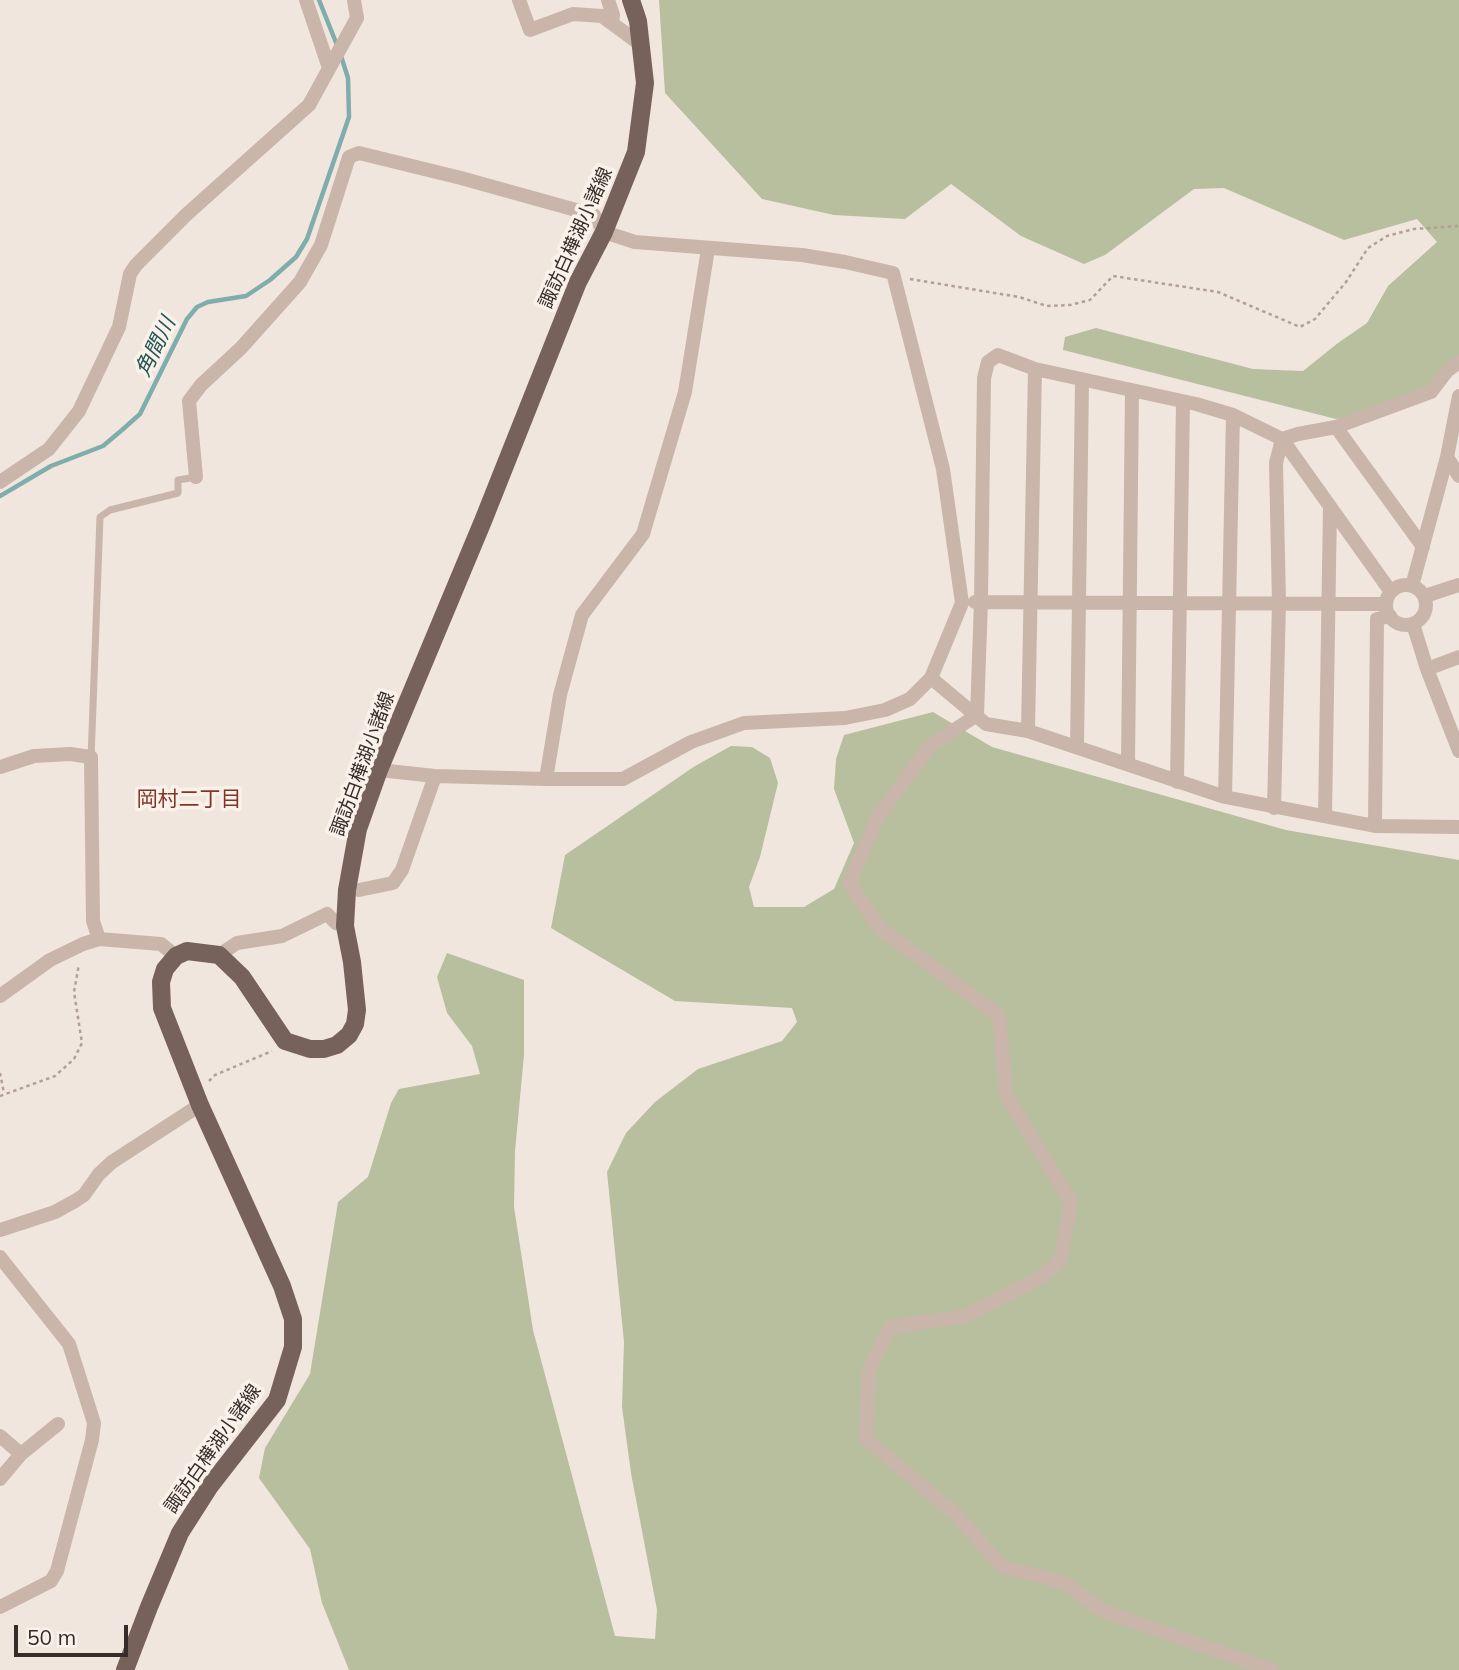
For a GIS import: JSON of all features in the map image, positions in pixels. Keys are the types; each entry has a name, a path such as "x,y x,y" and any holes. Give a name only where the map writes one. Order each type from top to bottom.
{"main road":[{"name":"諏訪白樺湖小諸線","path":"285,1041 310,1049 324,1049 337,1045 349,1035 355,1024 357,1010 345,926 349,880 358,830 379,770 483,521 578,282 604,232 636,152 645,83 638,21 631,0"},
{"path":"176,956 187,951 219,955 242,977 285,1041"},
{"name":"諏訪白樺湖小諸線","path":"125,1670 180,1533 210,1486 277,1400 293,1347 293,1319 282,1286 198,1098 162,1009 160,996 165,969 176,956"}],"street":[{"path":"306,0 331,64"},
{"path":"0,482 49,449 79,411 119,327 130,274 136,265 187,214 309,105 357,18 354,0"},
{"path":"519,0 530,30 573,14 601,16 640,44"},
{"path":"608,0 613,15 612,23"},
{"path":"196,477 189,401 201,385 241,348 300,282 321,245 349,157 359,153 594,215 604,232 635,242 802,255 894,273 943,468 962,603 932,678 910,699 886,710 845,718 744,723 691,742 623,779 435,776 379,770"},
{"path":"546,779 560,695 582,615 643,534 685,392 708,249"},
{"path":"977,715 984,378 989,362 998,355 1035,369 1233,415 1282,439 1330,508 1389,604 1400,624 1413,624 1423,616 1426,610 1425,596 1421,591 1402,585 1389,604 1377,619 1375,826"},
{"path":"1282,439 1298,433 1336,427 1431,392 1447,371 1459,362"},
{"path":"1028,732 1035,369"},
{"path":"1077,747 1082,380"},
{"path":"1128,764 1132,391"},
{"path":"1412,586 1447,457 1459,396"},
{"path":"1177,782 1183,402"},
{"path":"1225,797 1233,415"},
{"path":"1336,427 1423,547"},
{"path":"1274,808 1279,603 1276,463 1282,439"},
{"path":"1447,457 1459,476"},
{"path":"1325,816 1330,508"},
{"path":"1425,596 1459,585"},
{"path":"962,603 1030,601 1389,604"},
{"path":"1413,624 1427,669 1459,751"},
{"path":"1427,669 1459,657"},
{"path":"932,678 986,724 1028,732 1225,797 1375,826 1459,827"},
{"path":"977,715 930,746 923,755 878,815 849,883 880,928 999,1016 1006,1096 1071,1202 1060,1261 1041,1277 966,1316 890,1327 869,1370 866,1438 957,1515 1001,1566 1066,1583 1103,1611 1272,1670"},
{"path":"0,766 34,756 70,754 91,757 93,921 99,939"},
{"path":"359,891 393,883 402,870 435,776"},
{"path":"219,955 237,943 282,936 327,914 345,926"},
{"path":"0,996 50,960 99,939 160,944 176,956"},
{"path":"0,1230 55,1212 84,1195 99,1174 112,1162 198,1098"},
{"path":"0,1257 69,1344 94,1423 92,1440 57,1571 51,1581 0,1607"},
{"path":"0,1479 21,1454 58,1424"},
{"path":"0,1436 21,1454"}],"lane":[{"path":"91,763 100,517 110,510 178,494 178,480 196,477"}],"path":[{"path":"894,273 915,281 1018,297 1047,306 1070,305 1090,300 1113,276 1218,292 1300,327 1315,319 1346,282 1368,248 1377,242 1387,236 1414,229 1459,226"},
{"path":"0,1073 2,1095 55,1076 74,1059 82,1043 74,992 83,944"},
{"path":"198,1098 215,1075 265,1056 285,1041"}],"green space":[{"path":"659,0 1459,0 1459,357 1406,408 1336,419 1063,350 1065,337 1096,328 1253,369 1303,371 1367,323 1388,286 1437,242 1417,219 1344,240 1224,188 1194,189 1105,255 1084,264 1021,236 951,184 905,219 834,215 762,199 665,93"},
{"path":"933,712 992,747 1286,830 1459,860 1459,1670 349,1670 322,1603 310,1549 259,1478 265,1448 310,1374 338,1202 368,1177 391,1103 399,1089 480,1074 472,1046 447,1013 437,977 447,953 524,980 524,1055 515,1151 514,1207 533,1330 615,1636 655,1639 657,1610 631,1473 622,1407 624,1342 607,1172 626,1133 655,1102 698,1069 782,1041 797,1022 792,1008 675,1001 551,928 565,855 695,766 731,746 752,747 770,758 778,783 760,857 749,887 754,907 804,907 834,889 854,843 834,789 836,759 844,735"}],"waterway":[{"name":"角間川","path":"319,0 337,45"},
{"name":"角間川","path":"0,496 51,466 103,446 140,414 187,319 197,307 208,302 246,296 270,280 296,257 307,239 349,117 348,78 341,56"}],"district":[{"name":"岡村二丁目","path":"189,800"}]}
